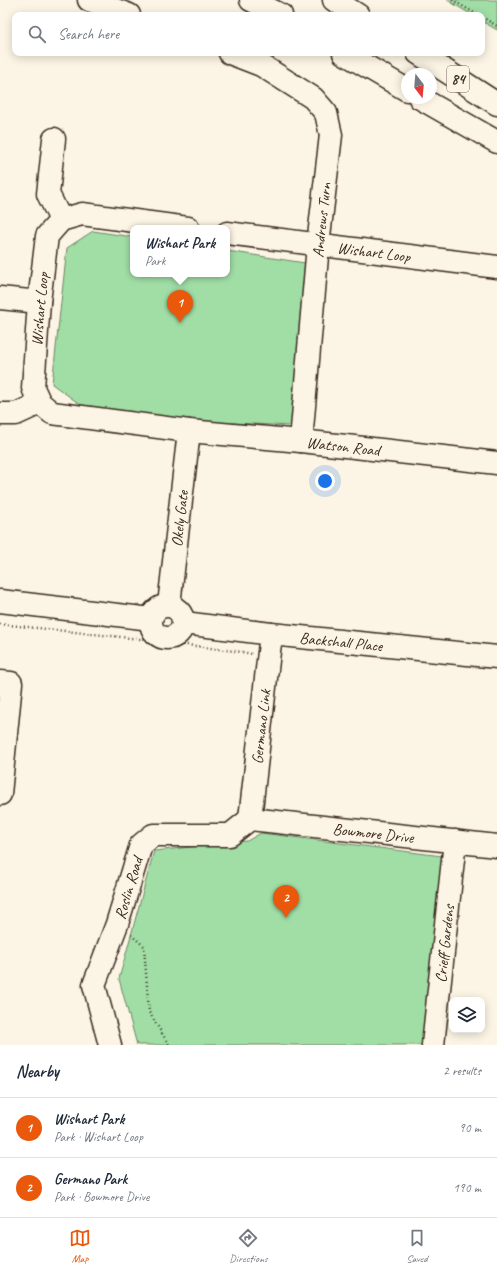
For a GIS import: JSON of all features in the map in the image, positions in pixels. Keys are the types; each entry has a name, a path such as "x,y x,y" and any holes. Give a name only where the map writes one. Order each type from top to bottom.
{"street":[{"path":"89,0 121,12"},
{"path":"251,0 275,12"},
{"path":"334,0 353,12"},
{"name":"Andrews Turn","path":"238,56 260,65 313,98 326,113 331,135 318,245 301,441"},
{"path":"349,56 401,86"},
{"name":"84","path":"423,56 497,104"},
{"name":"84","path":"430,104 497,142"},
{"path":"54,139 48,194 61,220 82,214 165,225"},
{"name":"Wishart Loop","path":"40,403 33,388 39,302 47,236 61,220"},
{"name":"Wishart Loop","path":"230,233 497,267"},
{"path":"0,298 39,302"},
{"path":"0,414 16,414 40,403 52,413 189,431"},
{"name":"Watson Road","path":"189,431 301,441 497,463"},
{"name":"Okely Gate","path":"169,605 189,431"},
{"path":"0,602 151,619"},
{"path":"169,605 180,611 183,616 184,623 183,628 179,633 174,637 168,638 157,635 151,625 151,619 155,610 159,607 169,605"},
{"name":"Backshall Place","path":"184,623 271,634 497,657"},
{"name":"Germano Link","path":"250,819 271,634"},
{"path":"0,682 11,683 0,794"},
{"name":"Bowmore Drive","path":"250,819 497,846"},
{"name":"Roslin Road","path":"110,1045 94,985 117,924 140,845 153,835 230,835 250,819"},
{"name":"Crieff Gardens","path":"433,1045 455,841"}],"path":[{"path":"452,0 473,12"},
{"path":"485,19 497,26"},
{"path":"0,624 140,638 254,655 268,655"},
{"path":"117,924 144,946 149,1012 169,1045"}],"green space":[{"path":"447,0 497,0 497,30 485,23 485,12 467,12"},
{"path":"93,231 130,237 130,277 230,277 230,251 305,263 292,426 193,421 81,405 52,384 67,248"},
{"path":"261,833 442,856 422,1045 137,1045 119,979 154,851 247,841"}],"place":[{"name":"Wishart Park","path":"180,323"},
{"name":"Germano Park","path":"286,918"}]}
